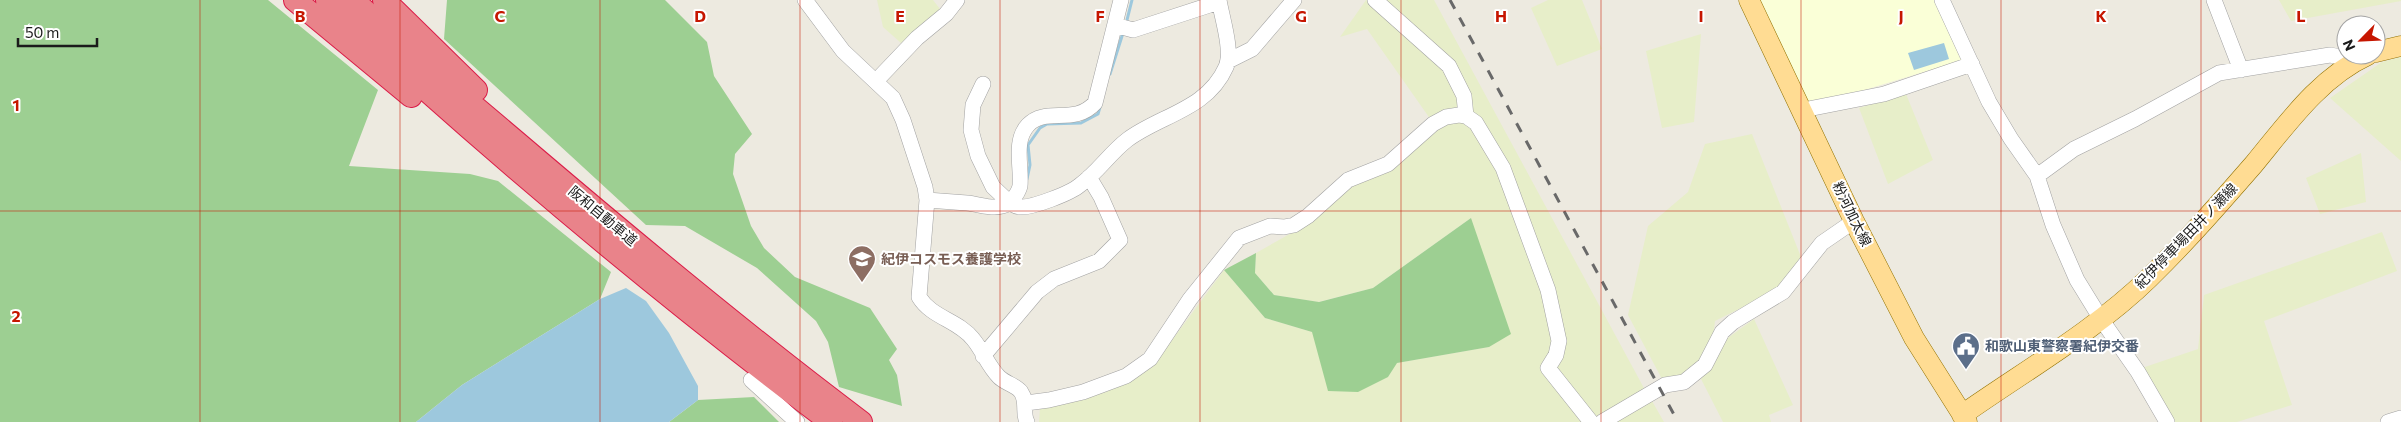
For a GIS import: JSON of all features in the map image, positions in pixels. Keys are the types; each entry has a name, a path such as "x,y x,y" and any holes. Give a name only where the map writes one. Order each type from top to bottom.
{"highway":[{"path":"295,0 414,98 564,210"},
{"name":"阪和自動車道","path":"327,0 454,115 564,210 712,330 831,422"},
{"name":"阪和自動車道","path":"353,0 426,66 633,242 774,356 860,422"},
{"path":"384,0 633,242"}],"main road":[{"name":"粉河加太線","path":"1749,0 1854,220 1914,338 1939,381 1964,418"},
{"path":"2386,50 2401,46"},
{"name":"紀伊停車場田井ノ瀬線","path":"1964,418 2101,319 2148,279 2212,213 2307,101 2352,65"}],"street":[{"path":"805,0 844,51 893,98 903,120 927,200 919,297 926,308 954,322 973,338 983,356 1000,378 1021,391 1024,416 1049,400 1083,392 1126,376 1150,359 1190,299 1239,238 1270,226 1284,227 1294,225 1308,216 1348,180 1388,164 1433,124 1446,117 1466,116 1476,123 1503,168 1548,290 1559,341 1556,356 1548,368 1591,422"},
{"path":"876,82 917,38 946,14 957,0"},
{"path":"927,200 970,204 988,208 1002,207 1010,203 1020,188 1020,145 1027,126 1040,117 1080,114 1088,111 1095,103 1121,0"},
{"path":"1228,61 1252,49 1294,0"},
{"path":"1375,0 1449,66 1464,96 1466,116"},
{"path":"1942,0 1989,102 2011,139 2037,176 2053,225 2074,272 2101,319 2138,372 2167,422"},
{"path":"2214,0 2241,70"},
{"path":"983,84 973,105 971,130 978,156 993,187 1018,208 1029,207 1079,186 1127,140 1196,103 1209,92 1225,69 1228,61 1226,36 1219,1 1133,30 1115,25"},
{"path":"2037,176 2074,149 2135,119 2219,73 2330,55 2336,56"},
{"path":"1803,110 1884,94 1972,64"},
{"path":"983,356 1037,292 1054,279 1099,261 1120,240 1101,197 1089,177"},
{"path":"1602,422 1665,385 1684,382 1705,364 1722,332 1733,322 1783,292 1822,243 1854,220"},
{"path":"751,380 797,422"},
{"path":"2388,422 2401,418"}],"shaded area":[{"path":"877,0 933,0 940,9 901,43 883,27"},
{"path":"1366,0 1434,0 1645,390 1587,422 1039,422 1040,408 1106,392 1152,367 1224,270 1265,318 1312,332 1388,377 1396,363 1489,347 1471,218 1373,288 1318,302 1274,295 1255,273 1256,253 1311,222 1346,188 1392,169 1438,130 1367,29 1340,37"},
{"path":"1548,0 1582,0 1602,49 1557,66 1531,8"},
{"path":"1755,0 1935,0 1963,60 1812,106 1803,100"},
{"path":"2279,0 2401,0 2401,1 2291,21"},
{"path":"1701,34 1694,122 1662,128 1646,51"},
{"path":"2401,57 2401,161 2330,98 2378,65 2386,65 2386,61"},
{"path":"1906,94 1933,160 1888,184 1859,108"},
{"path":"1752,134 1803,262 1779,289 1715,321 1713,338 1698,364 1683,376 1663,381 1628,315 1648,226 1688,192 1705,144"},
{"path":"2361,153 2366,202 2320,214 2306,178"},
{"path":"2382,232 2397,271 2264,321 2292,405 2237,422 2174,422 2142,368 2198,349 2204,295"},
{"path":"1754,319 1793,405 1769,415 1771,422 1723,422 1701,379 1725,340"},
{"path":"1652,401 1664,422 1613,422"}],"green space":[{"path":"0,0 268,0 378,90 349,166 470,174 498,181 611,272 600,299 462,385 416,422 0,422"},
{"path":"447,0 665,0 707,42 714,76 752,134 735,154 733,174 751,226 764,248 795,277 870,308 897,349 889,360 897,375 902,406 839,387 828,342 816,321 757,268 685,226 646,225 444,39"},
{"path":"1471,218 1511,334 1489,347 1397,363 1388,377 1358,392 1328,391 1312,332 1265,318 1224,270 1256,253 1255,273 1274,295 1319,302 1373,288"},
{"path":"754,397 779,422 669,422 698,400"}],"water":[{"path":"1944,43 1949,59 1914,70 1908,53"},
{"path":"626,288 646,301 669,333 698,386 698,400 669,422 416,422 462,385 600,299"}],"waterway":[{"path":"1126,24 1132,0"},
{"path":"1110,74 1123,33"},
{"path":"1027,179 1030,165 1028,145 1040,128 1047,124 1081,123 1098,114 1100,107"}],"railway":[{"path":"1450,0 1678,422"}],"place":[{"name":"紀伊コスモス養護学校","path":"862,283"},
{"name":"和歌山東警察署紀伊交番","path":"1966,370"}]}
